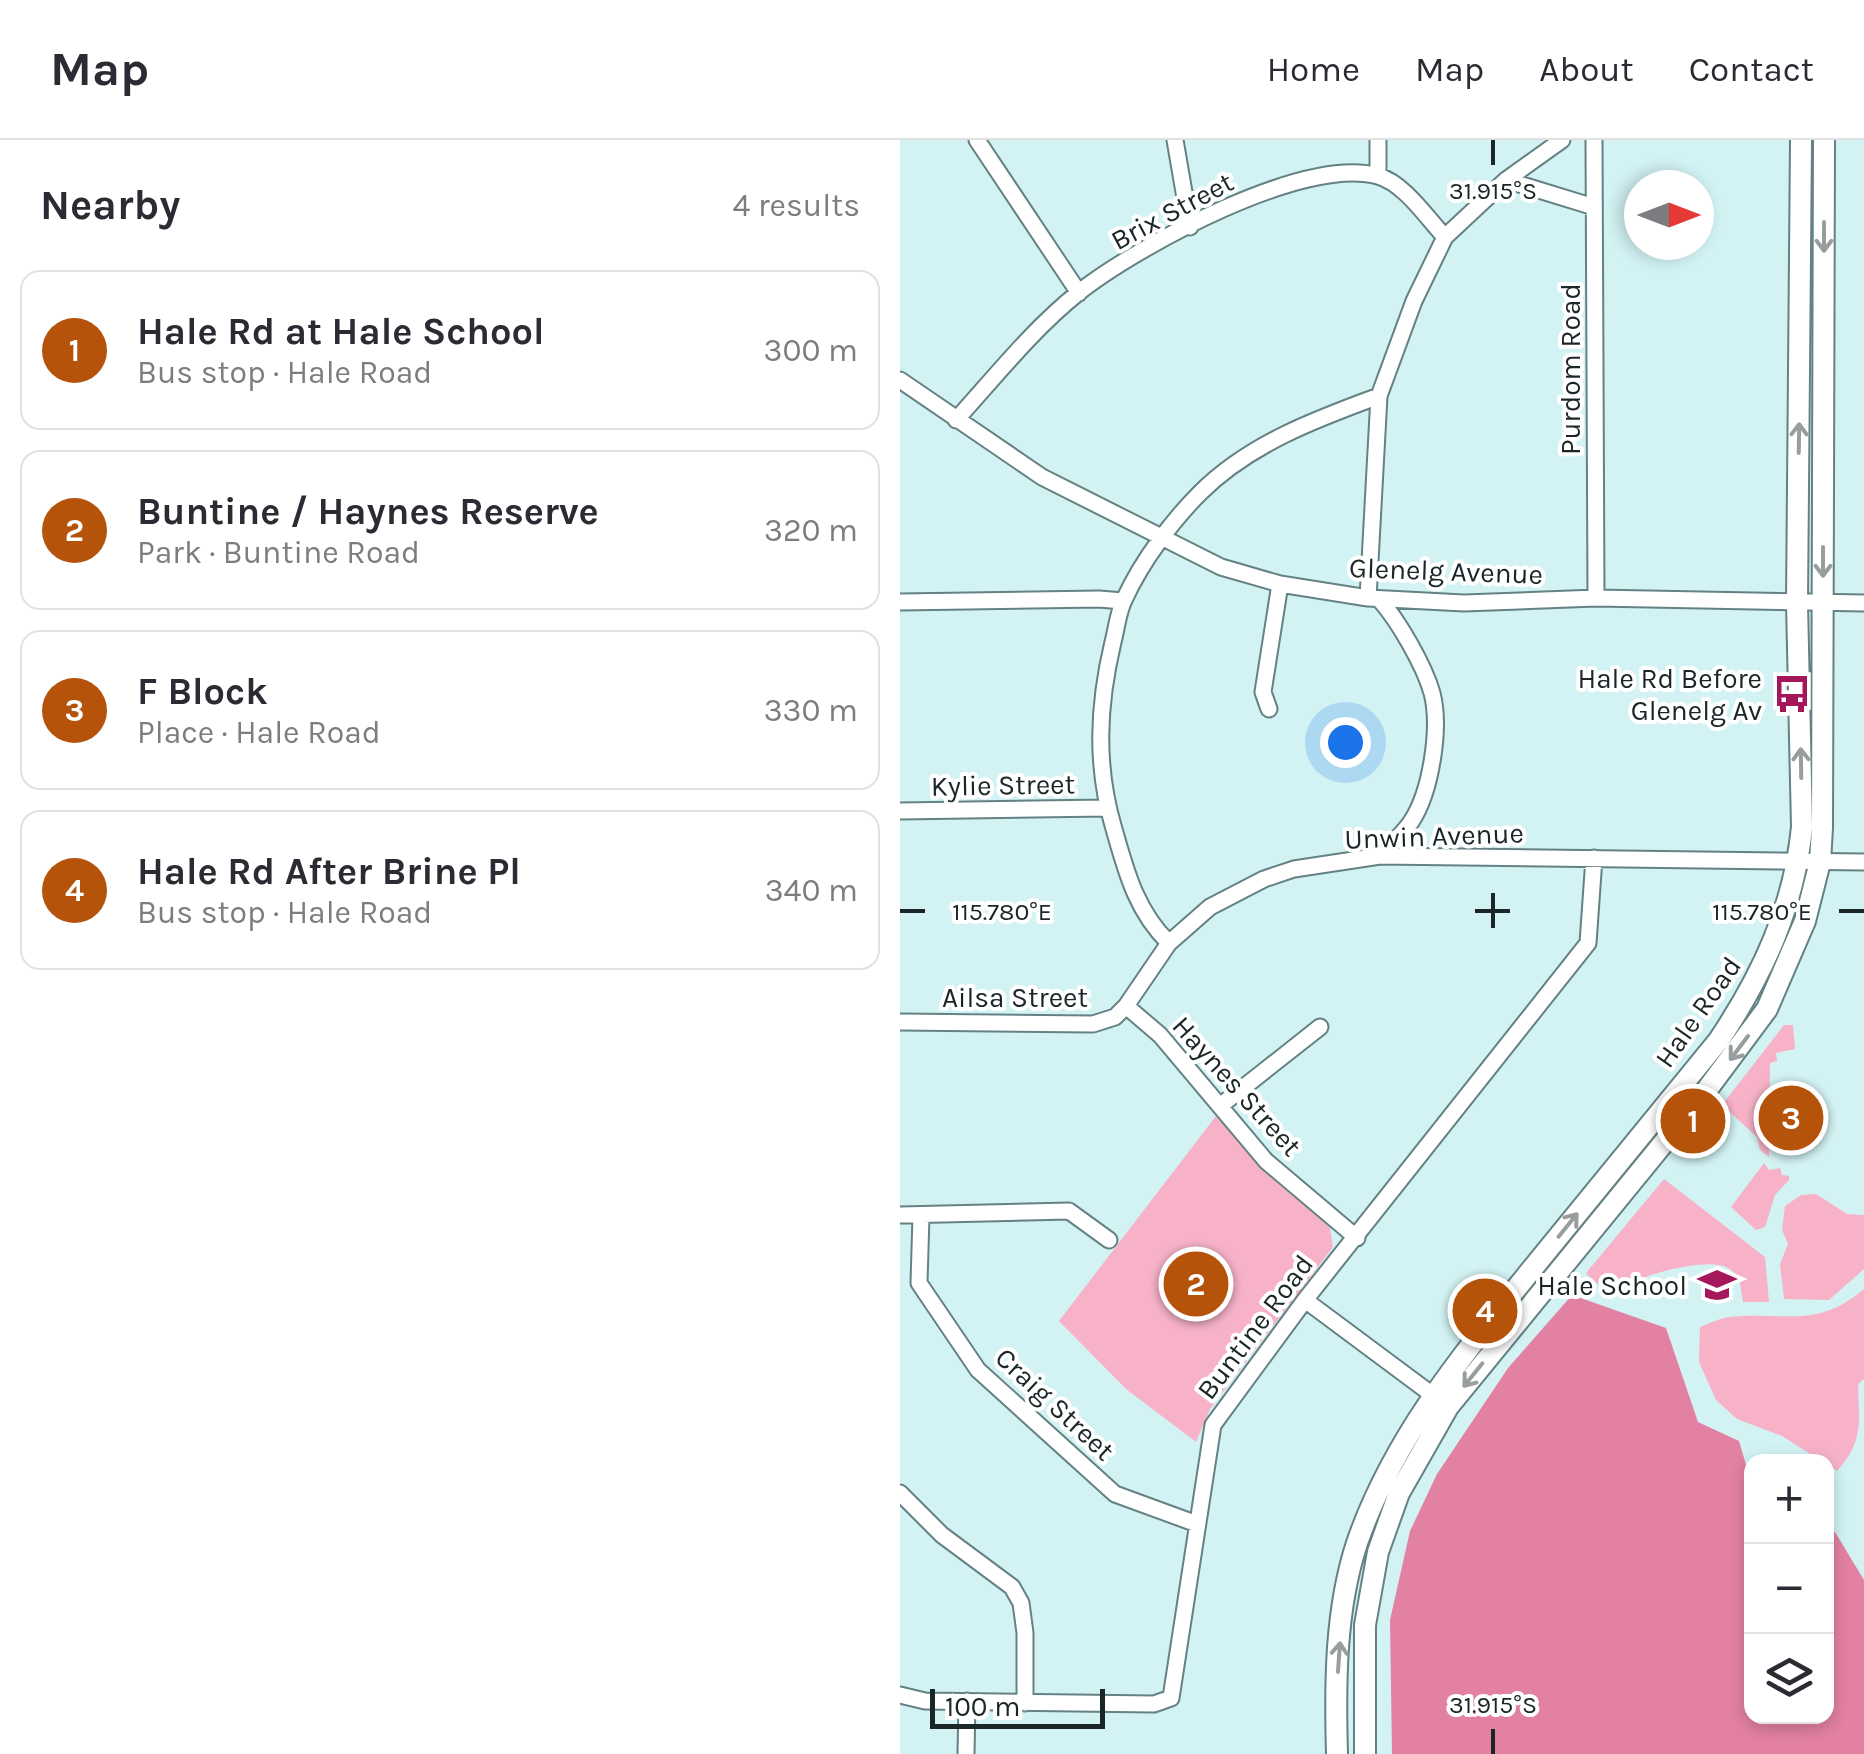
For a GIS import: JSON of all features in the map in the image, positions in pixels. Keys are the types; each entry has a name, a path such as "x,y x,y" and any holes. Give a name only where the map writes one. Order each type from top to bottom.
{"main road":[{"name":"Hale Road","path":"1801,140 1797,603 1802,827 1809,861"},
{"name":"Hale Road","path":"1337,1754 1340,1626 1356,1547 1380,1482 1440,1401 1706,1090 1767,1009 1804,922 1823,603 1824,140"},
{"name":"Hale Road","path":"1365,1754 1365,1625 1378,1552 1440,1401"}],"street":[{"path":"977,140 1079,293"},
{"path":"1175,140 1190,227"},
{"path":"1378,140 1378,176 1397,186 1445,237"},
{"path":"1380,856 1411,822 1429,783 1434,740 1432,694 1391,612 1373,598 1379,396 1414,301 1445,237 1506,180 1562,140"},
{"name":"Purdom Road","path":"1594,140 1596,598"},
{"name":"Brix Street","path":"956,420 1025,344 1079,293 1190,227 1266,189 1299,179 1340,174 1378,176"},
{"path":"1506,180 1594,207"},
{"name":"Glenelg Avenue","path":"902,383 1042,476 1222,567 1280,584 1373,598 1464,602 1596,598 1864,603"},
{"path":"1169,943 1136,897 1106,808 1099,727 1122,602 1138,572 1200,492 1242,460 1306,422 1379,396"},
{"path":"1269,709 1263,692 1280,584"},
{"path":"900,602 1122,602"},
{"name":"Kylie Street","path":"900,811 1106,808"},
{"name":"Unwin Avenue","path":"1126,1006 1169,943 1210,907 1264,879 1294,869 1380,856 1864,862"},
{"name":"Buntine Road","path":"900,1695 925,1701 1025,1703 1154,1704 1171,1698 1212,1425 1305,1300 1588,943 1594,858"},
{"name":"Haynes Street","path":"1126,1006 1160,1035 1266,1161 1357,1238"},
{"name":"Ailsa Street","path":"900,1022 1093,1024 1115,1017 1126,1006"},
{"path":"1220,1106 1320,1027"},
{"path":"900,1215 1069,1211 1109,1240"},
{"name":"Craig Street","path":"922,1216 919,1282 978,1370 1115,1494 1196,1524"},
{"path":"1305,1300 1440,1401"},
{"path":"900,1493 942,1535 1012,1588 1022,1603 1026,1633 1025,1703"},
{"path":"966,1701 966,1754"}],"shaded area":[{"path":"1784,1025 1793,1025 1795,1049 1776,1053 1777,1061 1770,1063 1769,1157 1760,1150 1757,1137 1722,1105"},
{"path":"1216,1116 1330,1228 1333,1247 1210,1409 1196,1442 1126,1389 1059,1321"},
{"path":"1764,1163 1769,1170 1780,1168 1789,1180 1775,1195 1765,1227 1756,1230 1731,1207"},
{"path":"1664,1179 1765,1257 1769,1302 1743,1302 1739,1277 1728,1268 1715,1265 1669,1270 1615,1291 1594,1282 1586,1273"},
{"path":"1816,1194 1847,1214 1864,1215 1864,1269 1829,1300 1784,1299 1780,1264 1788,1244 1782,1230 1785,1206 1801,1195"},
{"path":"1864,1289 1864,1379 1858,1384 1856,1440 1837,1471 1834,1454 1810,1454 1782,1436 1737,1419 1716,1400 1699,1362 1700,1327 1730,1317 1815,1314 1847,1302"},
{"path":"1572,1295 1666,1328 1698,1422 1739,1441 1744,1458 1744,1724 1834,1724 1834,1532 1864,1580 1864,1754 1392,1754 1390,1620 1410,1531 1437,1474 1508,1368"}],"place":[{"name":"Hale Rd Before Glenelg Av","path":"1792,694"},
{"name":"F Block","path":"1791,1118"},
{"name":"Hale Rd at Hale School","path":"1693,1121"},
{"name":"Buntine / Haynes Reserve","path":"1196,1284"},
{"name":"Hale School","path":"1717,1285"},
{"name":"Hale Rd After Brine Pl","path":"1485,1311"}]}
